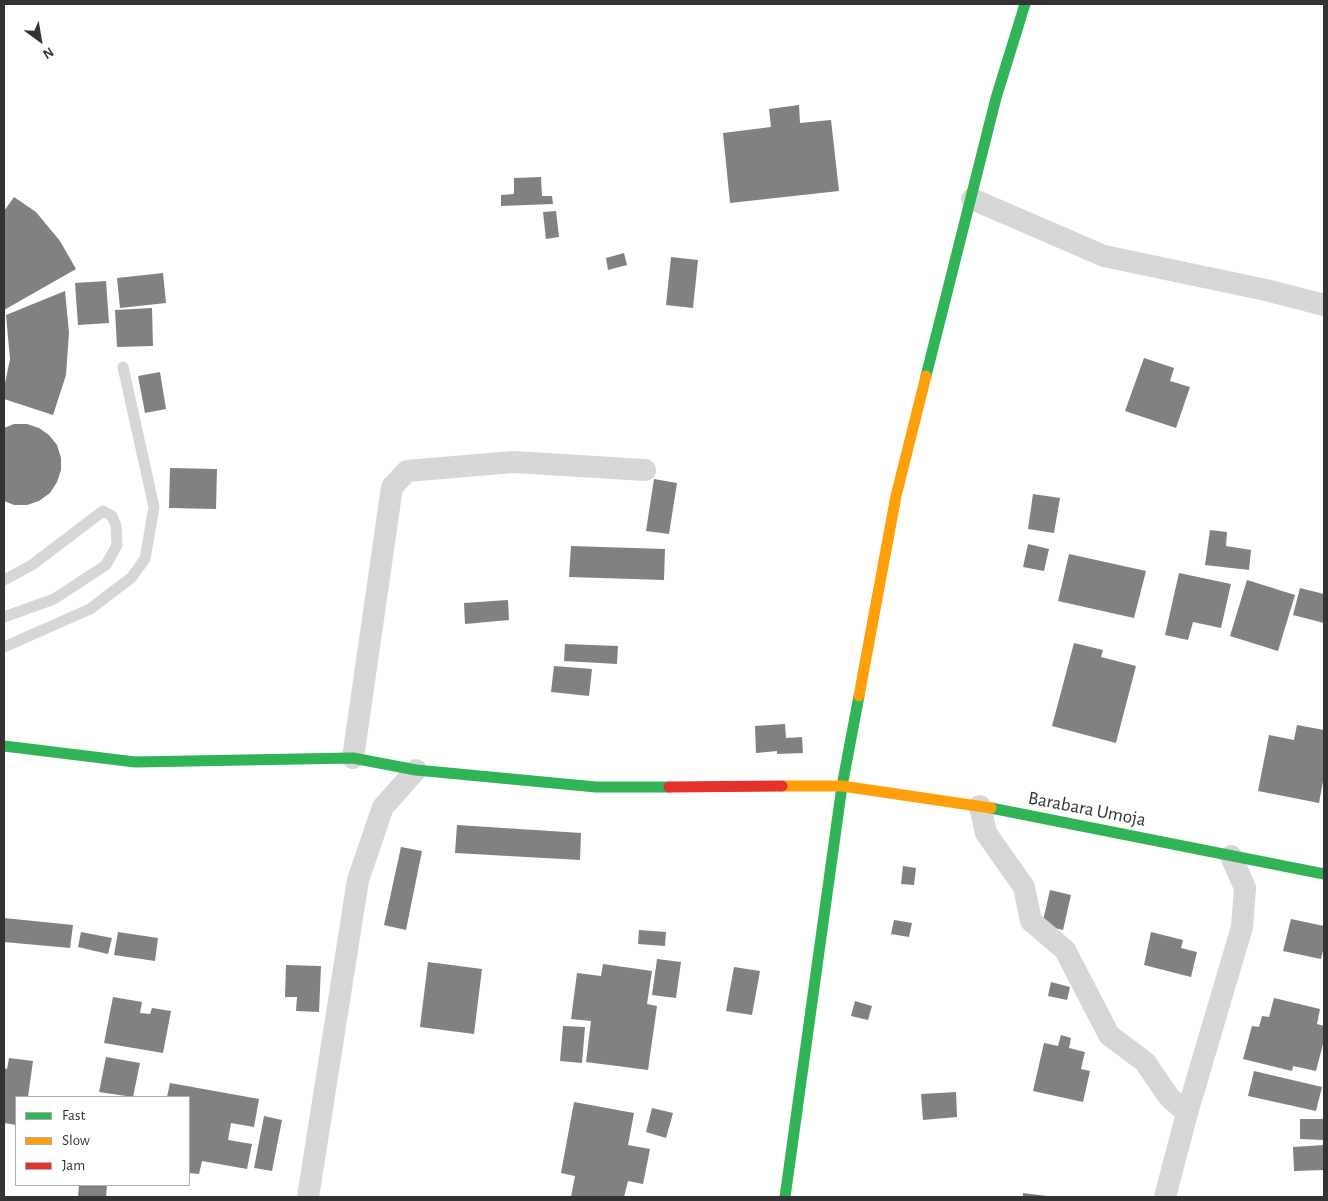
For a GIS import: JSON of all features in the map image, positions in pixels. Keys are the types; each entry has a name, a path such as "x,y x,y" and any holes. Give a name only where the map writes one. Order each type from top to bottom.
{"street":[{"path":"785,1197 842,786 896,496 996,98 1025,4"},
{"path":"972,199 1104,256 1266,290 1324,305"},
{"path":"353,758 392,487 406,471 512,462 645,470"},
{"name":"Barabara Umoja","path":"4,746 135,762 353,758 416,770 596,787 842,786 980,806 1324,874"},
{"path":"308,1197 358,880 383,806 416,770"},
{"path":"980,806 986,833 1024,887 1031,921 1065,950 1109,1035 1146,1062 1169,1097 1186,1114"},
{"path":"1165,1197 1186,1114 1242,927 1245,888 1231,856"}],"lane":[{"path":"4,647 90,609 131,578 145,559 154,507 122,367"},
{"path":"4,580 32,566 102,511 112,516 116,526 117,545 106,565 54,599 4,617"}],"building":[{"path":"799,105 800,123 831,120 839,191 730,203 723,133 771,127 769,109"},
{"path":"541,177 542,196 552,196 553,204 501,206 501,195 514,194 514,178"},
{"path":"14,197 36,212 60,241 76,269 4,310 4,211"},
{"path":"556,211 559,237 546,239 543,212"},
{"path":"624,253 627,265 608,270 606,258"},
{"path":"671,257 698,260 693,308 666,305"},
{"path":"163,273 166,303 120,308 117,278"},
{"path":"106,281 109,323 78,325 75,283"},
{"path":"65,291 69,333 66,375 53,415 4,399 4,388 10,359 6,315"},
{"path":"152,308 153,346 117,347 115,310"},
{"path":"1144,358 1174,368 1170,381 1190,387 1176,428 1125,411"},
{"path":"160,372 166,409 145,413 138,376"},
{"path":"14,424 27,424 39,428 49,435 57,445 61,458 61,470 57,482 50,493 39,501 27,505 14,505 4,501 4,428"},
{"path":"170,468 217,469 216,509 169,508"},
{"path":"654,479 677,483 669,534 646,531"},
{"path":"1033,494 1060,498 1054,533 1028,529"},
{"path":"1210,530 1227,532 1226,546 1251,550 1249,570 1205,565"},
{"path":"1028,544 1049,549 1044,571 1023,567"},
{"path":"571,546 665,549 664,580 569,577"},
{"path":"1069,554 1146,571 1134,618 1058,601"},
{"path":"1179,573 1231,584 1221,628 1193,622 1188,640 1165,635"},
{"path":"1247,580 1295,595 1278,651 1230,636"},
{"path":"1300,588 1324,594 1324,623 1293,615"},
{"path":"508,600 509,620 465,624 464,603"},
{"path":"1074,643 1103,650 1101,657 1136,666 1116,743 1052,726"},
{"path":"565,644 618,646 617,664 564,661"},
{"path":"554,666 592,669 589,696 551,692"},
{"path":"785,724 786,738 802,737 803,753 777,754 777,751 756,753 755,726"},
{"path":"1297,725 1324,730 1324,776 1319,803 1258,791 1269,735 1294,740"},
{"path":"457,825 581,833 580,860 455,853"},
{"path":"401,847 422,851 406,930 384,925"},
{"path":"903,866 916,868 914,885 901,884"},
{"path":"1050,890 1071,895 1063,930 1042,925"},
{"path":"4,918 73,925 70,948 4,942"},
{"path":"1291,919 1324,926 1324,946 1321,959 1283,951"},
{"path":"894,920 912,923 909,937 891,934"},
{"path":"639,930 666,932 665,946 638,944"},
{"path":"81,932 112,938 108,954 78,947"},
{"path":"118,932 158,938 155,961 114,955"},
{"path":"1151,932 1183,940 1181,948 1197,952 1191,977 1144,965"},
{"path":"657,959 681,962 676,998 652,995"},
{"path":"428,962 482,969 474,1034 420,1027"},
{"path":"603,964 652,971 647,1004 657,1006 648,1070 586,1062 591,1021 571,1019 577,973 601,976"},
{"path":"286,965 321,966 319,1012 296,1011 297,997 285,997"},
{"path":"734,967 760,971 752,1015 726,1011"},
{"path":"1051,982 1070,987 1067,1000 1048,996"},
{"path":"113,997 142,1002 140,1013 150,1014 152,1008 171,1011 163,1053 104,1043"},
{"path":"1274,998 1320,1009 1317,1024 1324,1026 1324,1040 1316,1071 1293,1066 1292,1071 1243,1059 1252,1026 1259,1027 1262,1016 1269,1017"},
{"path":"855,1001 872,1006 868,1020 851,1016"},
{"path":"563,1026 585,1027 582,1063 560,1061"},
{"path":"1061,1035 1071,1038 1069,1048 1085,1052 1081,1069 1090,1071 1083,1102 1033,1091 1044,1043 1058,1046"},
{"path":"106,1057 140,1063 133,1096 99,1092"},
{"path":"9,1058 33,1061 28,1096 15,1096 15,1125 4,1123 4,1068 7,1069"},
{"path":"1254,1071 1322,1087 1316,1111 1248,1096"},
{"path":"170,1083 259,1099 254,1127 231,1123 228,1140 252,1144 247,1169 202,1161 199,1174 190,1173 190,1096 167,1096"},
{"path":"956,1092 957,1117 923,1120 921,1094"},
{"path":"574,1102 634,1113 628,1145 650,1149 643,1184 628,1181 624,1197 571,1197 575,1176 561,1173"},
{"path":"652,1108 673,1113 666,1138 646,1132"},
{"path":"264,1116 282,1120 272,1171 254,1168"},
{"path":"1300,1119 1324,1119 1324,1140 1300,1139"},
{"path":"1324,1145 1324,1170 1294,1171 1293,1147"},
{"path":"79,1186 107,1186 106,1197 78,1197"},
{"path":"1023,1193 1047,1196 1047,1197 1023,1197"}],"traffic: fast":[{"path":"926,376 996,98 1025,4"},
{"path":"785,1197 842,786 859,696"},
{"path":"4,746 135,762 353,758 416,770 596,787 669,787"},
{"path":"991,808 1324,874"}],"traffic: slow":[{"path":"859,696 896,496 926,376"},
{"path":"782,786 842,786 991,808"}],"traffic: jam":[{"path":"669,787 782,786"}]}
